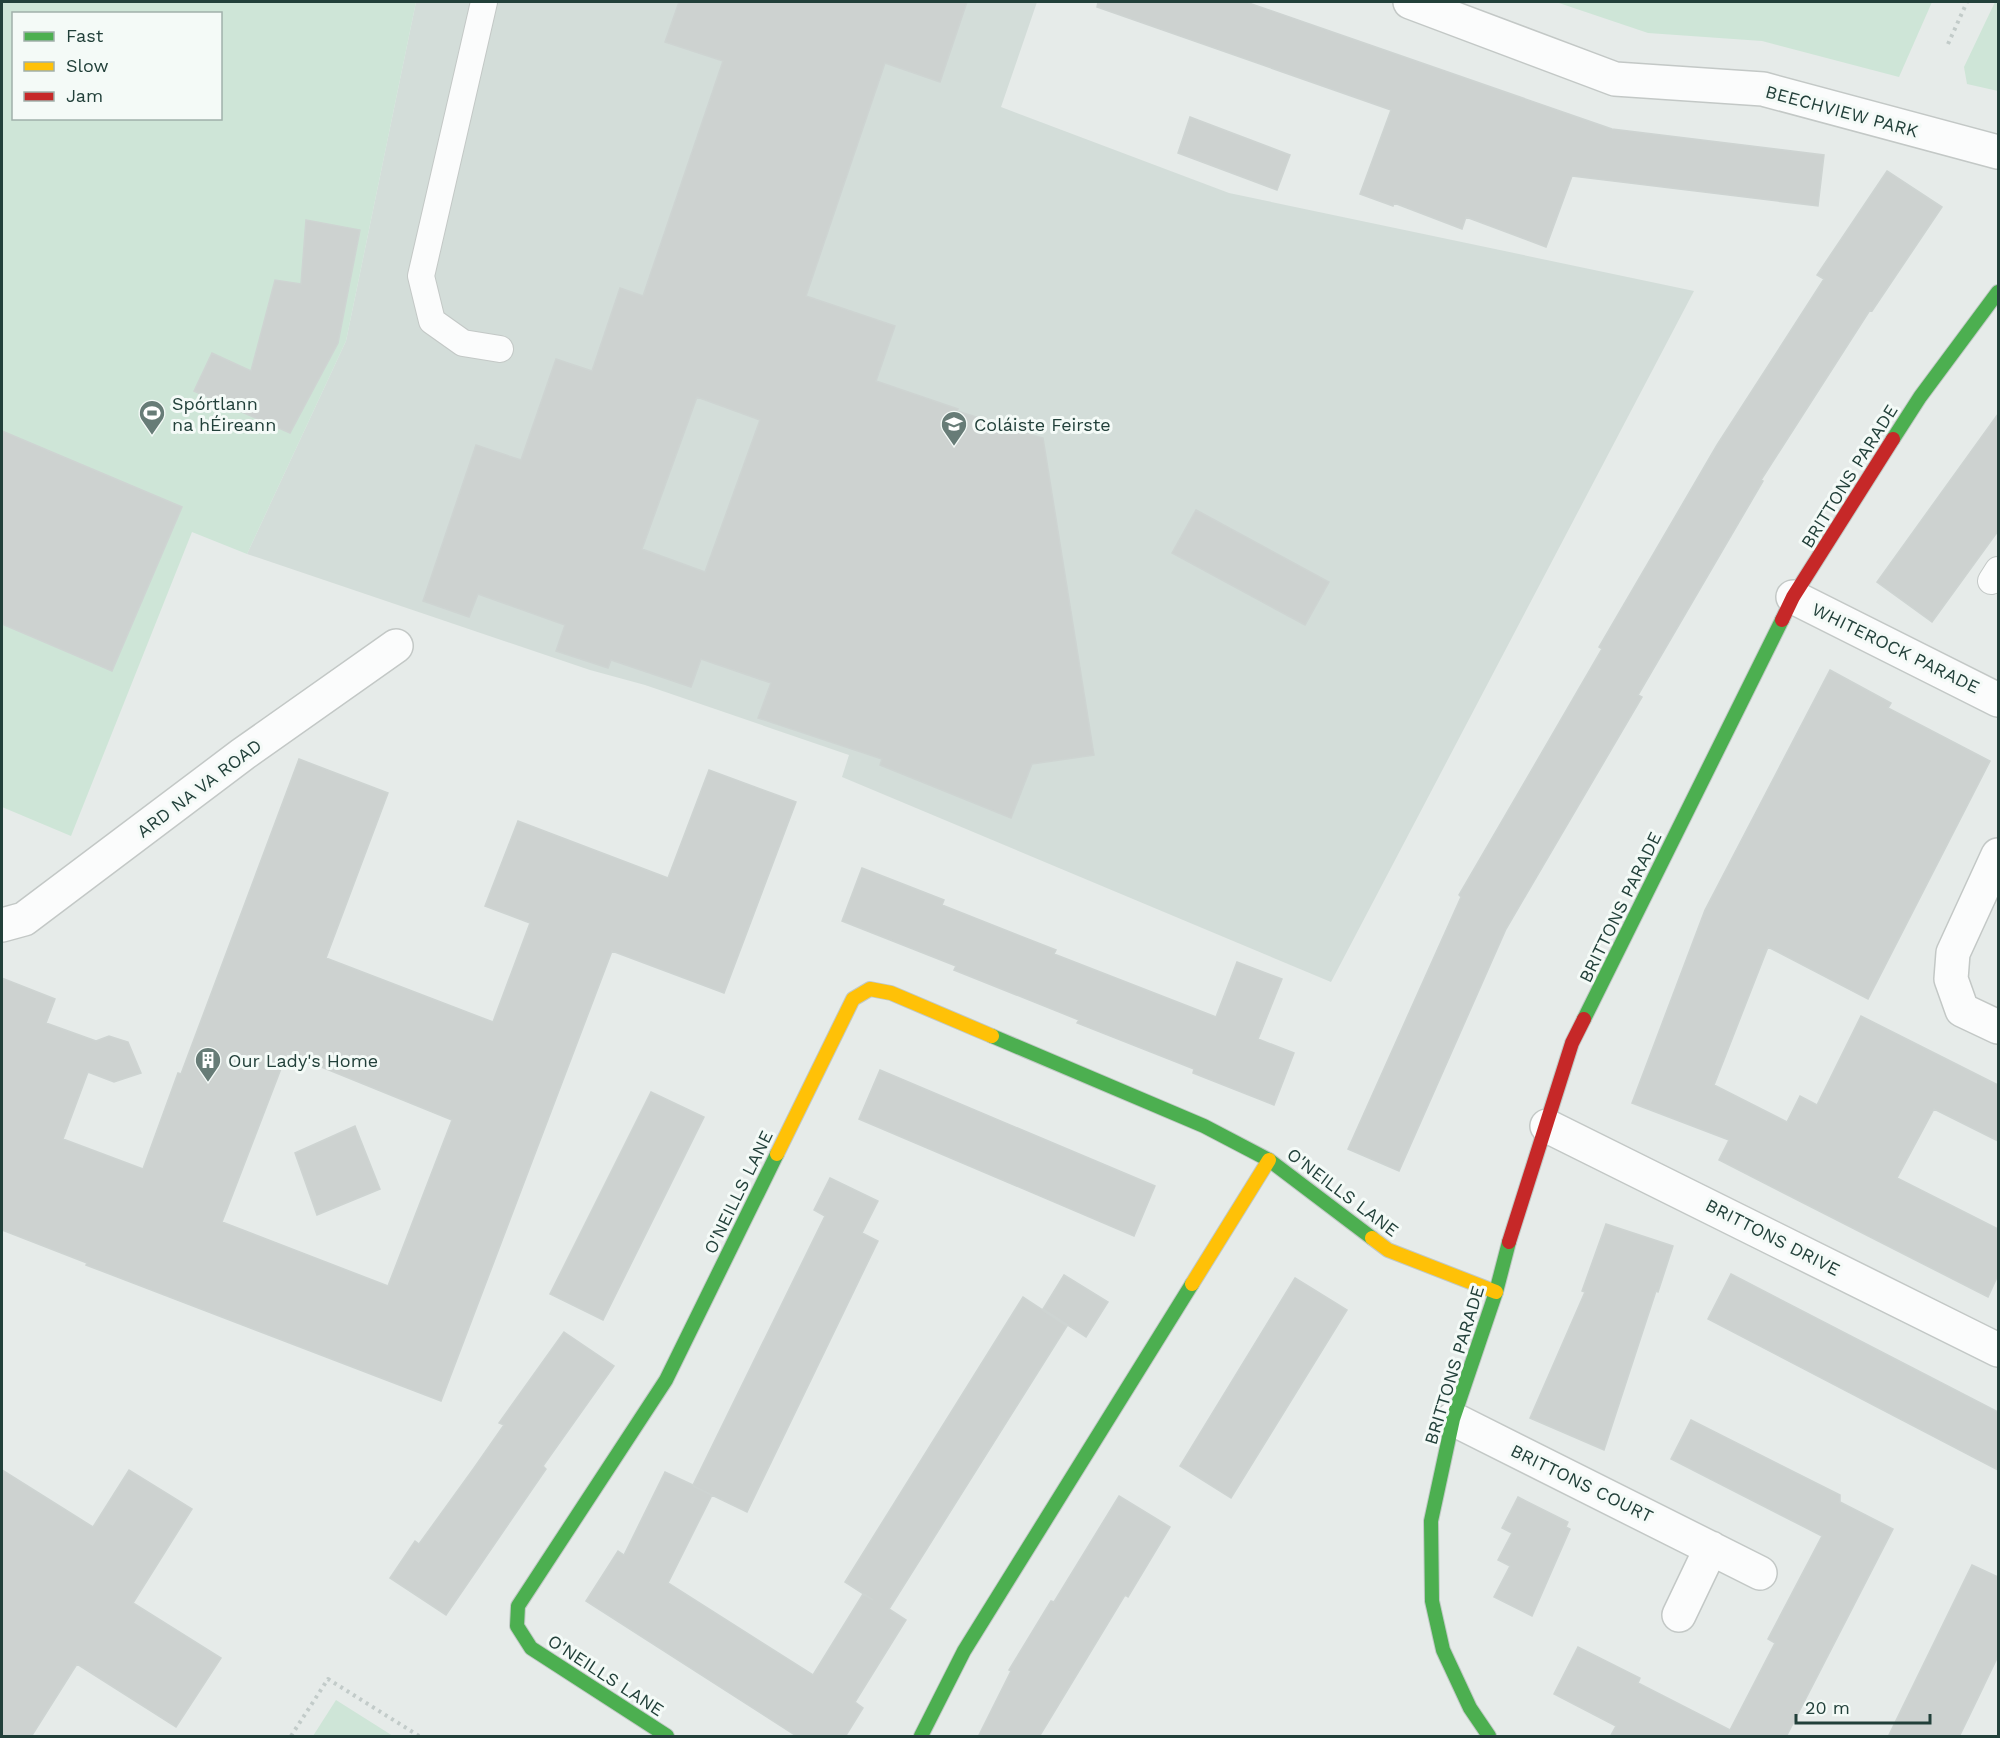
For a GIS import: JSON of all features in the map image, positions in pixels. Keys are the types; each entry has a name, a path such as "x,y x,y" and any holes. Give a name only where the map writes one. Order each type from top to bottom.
{"street":[{"name":"BEECHVIEW PARK","path":"1410,2 1615,79 1763,88 1998,152"},
{"name":"BRITTONS PARADE","path":"1489,1737 1470,1708 1443,1650 1432,1601 1431,1521 1453,1419 1496,1292 1510,1239 1572,1043 1793,597 1920,397 1998,292"},
{"name":"WHITEROCK PARADE","path":"1793,597 1998,700"},
{"name":"ARD NA VA ROAD","path":"2,925 24,919 243,754 396,646"},
{"path":"1998,855 1953,953 1951,979 1962,1010 1998,1027"},
{"name":"O'NEILLS LANE","path":"667,1737 531,1648 516,1626 518,1606 666,1380 853,999 870,989 891,993 1203,1126 1269,1160 1388,1250 1496,1292"},
{"name":"BRITTONS DRIVE","path":"1547,1126 1998,1350"},
{"name":"O'NEILLS LANE","path":"921,1737 964,1651 1269,1160"},
{"name":"BRITTONS COURT","path":"1453,1419 1760,1573"},
{"path":"1679,1615 1712,1548"}],"lane":[{"path":"484,2 421,276 432,321 464,343 500,349"}],"path":[{"path":"1947,44 1967,2"},
{"path":"291,1737 328,1679 419,1737"}],"shaded area":[{"name":"Coláiste Feirste","path":"416,2 1037,2 1001,107 1229,193 1694,291 1331,982 842,777 849,755 247,554 346,341"}],"green space":[{"name":"Spórtlann na hÉireann","path":"2,2 416,2 346,341 247,554 192,532 71,836 2,807"},
{"path":"1556,2 1932,2 1899,77 1762,41 1648,33"},
{"path":"1995,2 1998,2 1998,91 1967,84 1964,67"},
{"path":"336,1700 393,1736 313,1736"}],"building":[{"path":"679,2 967,2 940,82 885,63 806,296 895,326 876,381 958,409 957,411 1043,438 1094,755 1032,764 1011,818 880,765 882,759 758,718 771,683 701,659 691,687 611,660 608,668 556,651 565,625 478,594 469,617 423,601 476,445 521,460 556,359 592,371 620,288 643,296 723,61 665,42","holes":["697,397 760,420 705,572 642,549"]},
{"path":"1098,2 1246,2 1612,129 1824,155 1818,206 1572,176 1546,247 1466,217 1462,229 1394,203 1393,206 1360,194 1391,110 1097,7"},
{"path":"1190,117 1290,155 1277,190 1178,153"},
{"path":"1887,171 1942,207 1872,311 1870,310 1761,480 1763,481 1638,695 1642,697 1506,929 1399,1171 1348,1149 1461,897 1459,895 1602,649 1599,647 1717,445 1824,279 1817,275"},
{"path":"306,220 360,230 338,343 290,433 194,391 212,353 251,371 275,280 301,284"},
{"path":"1998,414 1998,531 1932,622 1877,582"},
{"path":"2,431 182,507 112,671 2,624"},
{"path":"1196,510 1329,582 1305,625 1172,553"},
{"path":"1830,670 1891,703 1888,708 1990,761 1868,999 1768,947 1714,1085 1787,1122 1800,1096 1817,1105 1861,1016 1998,1085 1998,1141 1934,1109 1897,1178 1998,1229 1998,1275 1988,1297 1719,1160 1729,1140 1632,1103 1705,910"},
{"name":"Our Lady's Home","path":"299,759 388,793 326,958 493,1022 530,923 485,906 518,821 668,878 709,770 796,802 724,993 612,951 441,1401 86,1265 87,1263 2,1230 2,978 55,999 46,1023 96,1041 109,1036 128,1042 141,1073 114,1082 88,1072 63,1139 143,1169 178,1073 181,1074","holes":["287,1053 452,1120 388,1286 222,1222"]},
{"path":"862,868 944,900 942,905 1056,950 1054,954 1216,1017 1237,962 1282,979 1258,1039 1294,1053 1274,1105 1193,1073 1194,1069 1077,1023 1079,1020 954,970 956,966 842,921"},
{"path":"880,1070 1155,1186 1134,1236 859,1119"},
{"path":"651,1092 704,1117 603,1320 550,1294"},
{"path":"355,1126 380,1189 317,1215 295,1153"},
{"path":"830,1178 878,1201 862,1233 878,1241 747,1512 712,1495 668,1583 813,1675 863,1594 873,1600 845,1582 1023,1297 1067,1326 889,1609 906,1620 855,1702 863,1708 845,1737 798,1737 586,1601 618,1551 624,1555 665,1472 693,1485 825,1216 814,1210"},
{"path":"1606,1224 1673,1246 1604,1450 1530,1418 1585,1292 1582,1291"},
{"path":"1731,1274 1998,1412 1998,1470 1708,1319"},
{"path":"1064,1275 1108,1302 1086,1337 1043,1309"},
{"path":"1295,1278 1347,1310 1231,1498 1180,1466"},
{"path":"564,1332 614,1366 543,1466 546,1469 446,1615 390,1578 415,1541 419,1544 474,1468 504,1425 499,1423"},
{"path":"1691,1420 1840,1495 1840,1502 1893,1529 1786,1737 1610,1737 1616,1726 1554,1694 1578,1647 1640,1678 1638,1683 1730,1730 1775,1643 1768,1639 1822,1536 1671,1459"},
{"path":"2,1470 93,1527 129,1470 192,1509 133,1603 221,1658 176,1727 77,1664 31,1737 2,1737"},
{"path":"1119,1496 1170,1527 1128,1597 1125,1595 1039,1737 978,1737 1011,1671 1009,1670"},
{"path":"1518,1497 1568,1522 1566,1527 1570,1529 1532,1616 1494,1597 1510,1566 1498,1560 1512,1533 1502,1528"},
{"path":"1972,1565 1998,1577 1998,1656 1959,1737 1888,1737"}],"traffic: fast":[{"path":"1893,439 1920,397 1998,292"},
{"path":"1584,1019 1782,620"},
{"path":"992,1036 1204,1126 1269,1160 1372,1238"},
{"path":"667,1736 531,1648 517,1626 518,1606 666,1380 777,1154"},
{"path":"1489,1736 1470,1708 1443,1650 1432,1601 1431,1521 1453,1419 1496,1292 1509,1242"},
{"path":"921,1736 964,1651 1192,1284"}],"traffic: slow":[{"path":"777,1154 853,999 870,989 891,993 992,1036"},
{"path":"1192,1284 1269,1160"},
{"path":"1372,1238 1388,1250 1496,1292"}],"traffic: jam":[{"path":"1782,620 1793,597 1893,439"},
{"path":"1509,1242 1572,1043 1584,1019"}],"place":[{"name":"Spórtlann na hÉireann","path":"152,436"},
{"name":"Coláiste Feirste","path":"954,447"},
{"name":"Our Lady's Home","path":"208,1083"}]}
